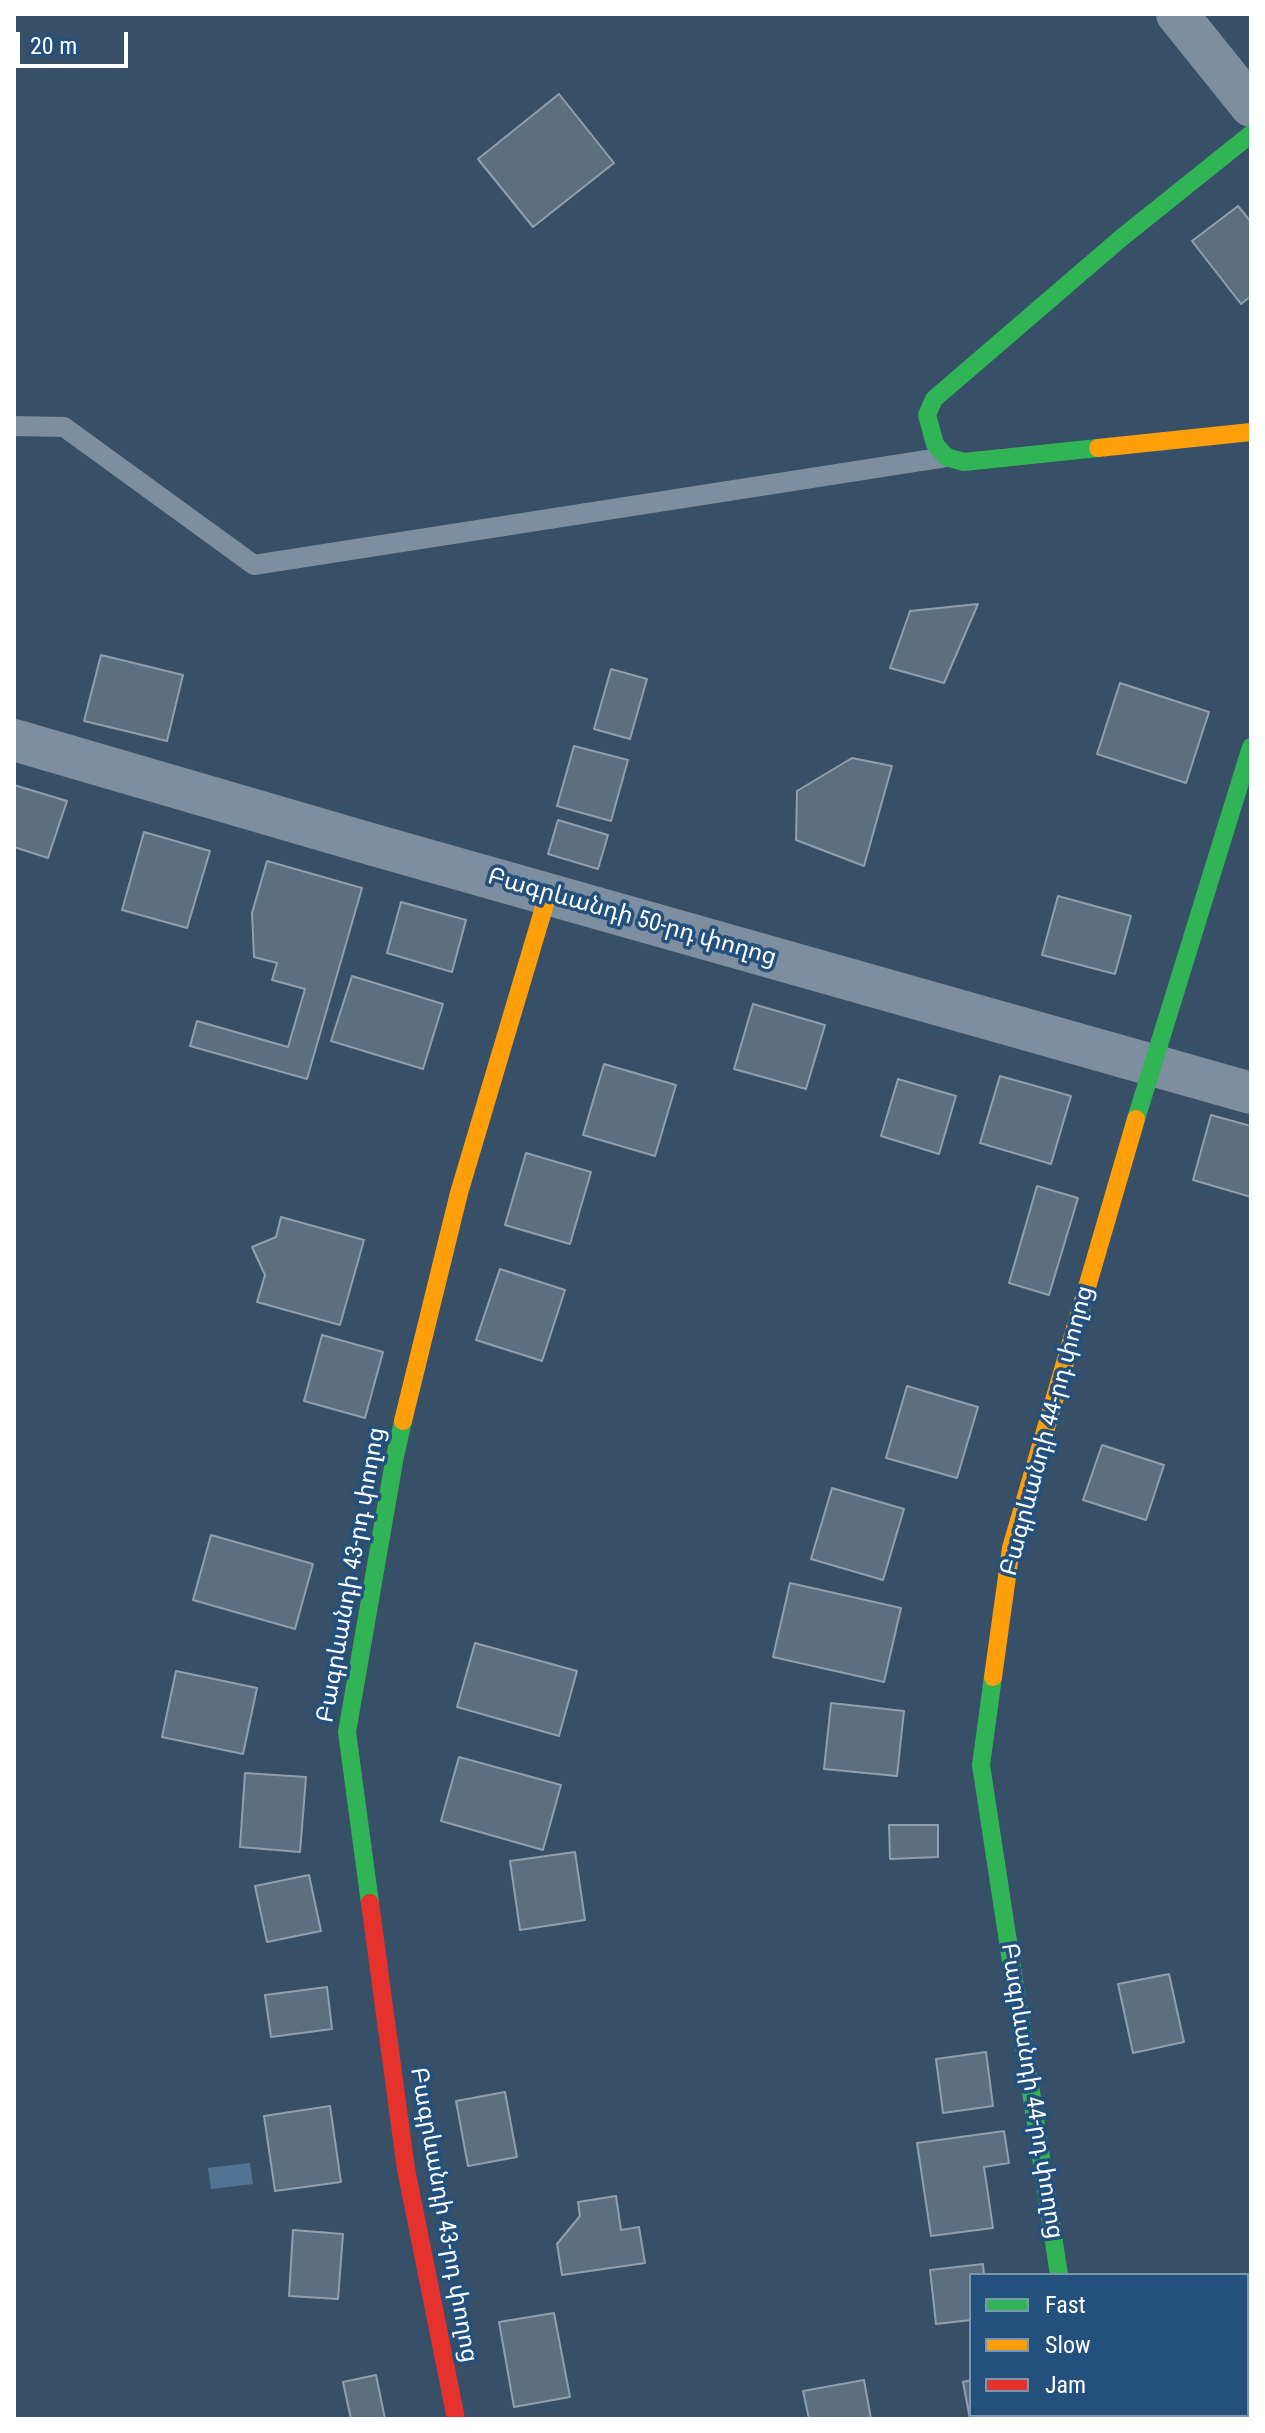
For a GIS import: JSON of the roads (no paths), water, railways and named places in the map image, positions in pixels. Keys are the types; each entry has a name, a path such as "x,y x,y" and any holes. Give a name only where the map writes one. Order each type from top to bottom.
{"street":[{"path":"1177,14 1251,106"},
{"path":"1251,134 1120,239 934,399 927,415 935,444 946,457 964,462 1251,432"},
{"name":"Բագրևանդի 50-րդ փողոց","path":"14,740 1251,1093"},
{"name":"Բագրևանդի 44-րդ փողոց","path":"1059,2273 981,1765 1011,1548 1152,1065 1251,747"},
{"name":"Բագրևանդի 43-րդ փողոց","path":"456,2419 406,2169 347,1732 395,1456 459,1193 548,894"}],"lane":[{"path":"14,426 64,427 254,565 946,457"}],"water":[{"path":"250,2163 253,2184 211,2189 208,2168"}]}
